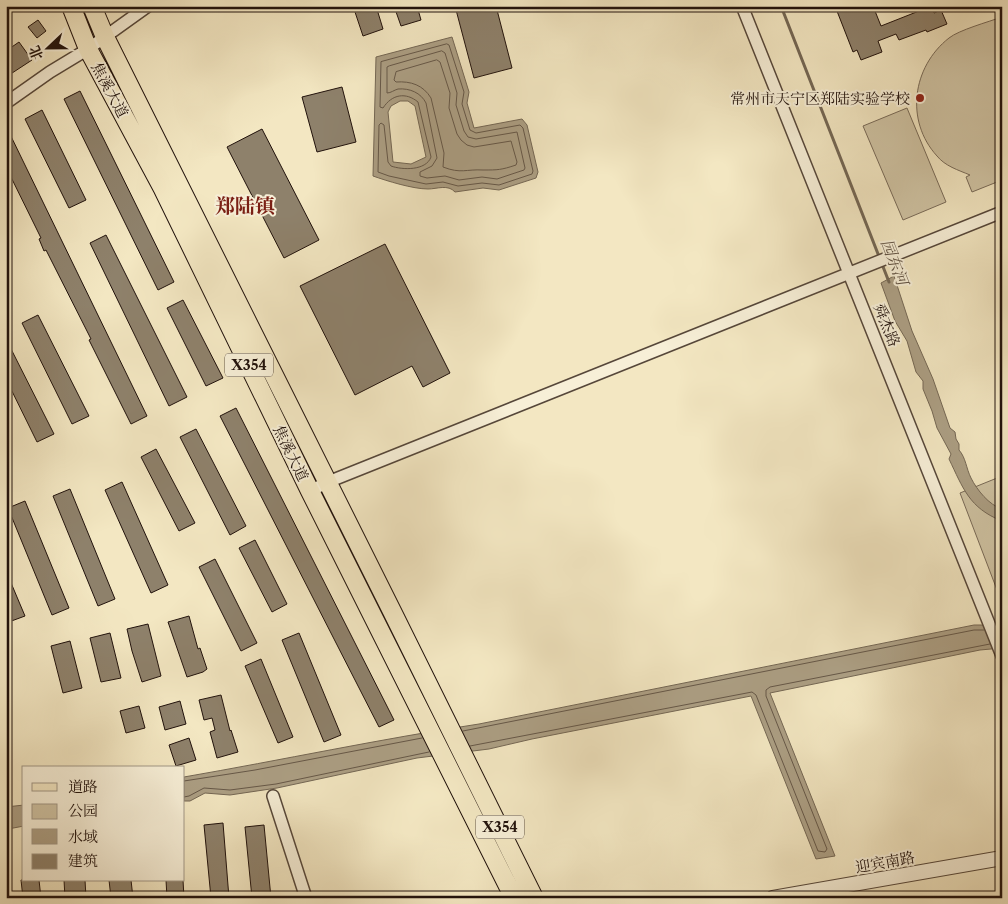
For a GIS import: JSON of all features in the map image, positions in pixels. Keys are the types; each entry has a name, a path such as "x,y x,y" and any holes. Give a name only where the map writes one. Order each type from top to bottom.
{"main road":[{"name":"焦溪大道","path":"71,6 88,49 162,189 310,491 514,898"},
{"name":"焦溪大道","path":"92,6 105,37 230,291 328,482 534,898"}],"street":[{"path":"6,103 50,72 88,49 148,6"},
{"name":"舜杰路","path":"742,6 1002,656"},
{"path":"310,491 328,482 1002,212"},
{"path":"272,796 306,898"},
{"name":"迎宾南路","path":"773,898 1002,858"}],"green space":[{"path":"1002,17 1002,180 972,192 966,177 970,175 944,162 927,142 920,127 917,95 927,64 949,38 966,29"},
{"path":"907,108 946,202 903,220 863,126"},
{"path":"1002,476 1002,603 960,493"}],"water":[{"path":"452,37 469,92 467,103 474,128 522,119 527,125 538,172 536,178 499,190 483,188 455,192 449,188 415,188 373,176 376,57","holes":["400,101 408,101 415,106 426,157 411,164 393,162 388,112 391,106"]},
{"path":"894,276 912,331 933,379 950,428 955,432 959,450 969,474 984,496 1002,509 1002,521 982,510 968,496 949,459 951,454 937,428 923,389 923,381 916,372 907,341 895,321 881,283"},
{"path":"974,625 1002,625 1002,648 980,650 770,693 835,856 816,859 751,696 489,749 417,758 277,788 230,795 205,793 190,801 185,801 185,777 479,724"},
{"path":"22,805 22,826 8,829 9,898 6,898 6,807"}],"building":[{"path":"353,6 376,6 383,29 363,36"},
{"path":"394,6 417,6 421,20 401,26"},
{"path":"455,6 496,6 512,68 474,78"},
{"path":"835,6 873,6 881,26 919,11 917,6 932,6 934,13 941,10 947,24 899,40 896,34 878,41 882,52 861,60 857,50 853,52"},
{"path":"38,20 46,31 37,38 28,27"},
{"path":"19,42 32,60 6,77 6,51"},
{"path":"342,87 356,142 317,152 302,97"},
{"path":"80,91 174,282 158,290 64,99"},
{"path":"42,110 86,200 69,208 25,119"},
{"path":"6,126 147,416 131,424 89,340 91,339 46,250 44,251 39,239 41,238 6,167"},
{"path":"262,129 319,240 284,258 227,147"},
{"path":"106,235 187,397 169,406 90,243"},
{"path":"385,244 450,373 423,387 412,366 355,395 300,286"},
{"path":"183,300 223,378 206,386 167,308"},
{"path":"38,315 89,416 72,424 22,323"},
{"path":"6,339 54,434 37,442 6,379"},
{"path":"236,408 394,720 379,727 220,416"},
{"path":"196,429 246,526 230,535 180,437"},
{"path":"156,449 195,523 179,531 141,457"},
{"path":"122,482 168,585 151,593 105,490"},
{"path":"70,489 115,599 98,606 53,496"},
{"path":"25,501 69,608 52,615 8,508"},
{"path":"255,540 287,604 272,612 239,548"},
{"path":"215,559 257,643 241,651 199,567"},
{"path":"6,571 25,616 6,623"},
{"path":"189,616 198,649 200,648 207,669 187,677 168,622"},
{"path":"148,624 161,676 142,682 127,629"},
{"path":"110,633 121,678 101,682 90,638"},
{"path":"299,633 341,735 324,742 282,640"},
{"path":"70,641 82,688 63,693 51,646"},
{"path":"261,659 293,737 278,743 245,666"},
{"path":"221,695 230,731 238,752 217,758 210,732 215,730 212,718 204,720 199,700"},
{"path":"180,701 186,724 165,730 159,707"},
{"path":"139,706 145,728 126,733 120,711"},
{"path":"189,738 196,760 176,766 169,745"},
{"path":"223,823 229,898 211,898 204,825"},
{"path":"264,825 271,898 252,898 245,827"},
{"path":"21,880 22,882 39,882 41,898 23,898"},
{"path":"64,882 85,882 86,898 65,898"},
{"path":"109,882 131,882 133,898 111,898"},
{"path":"166,882 183,882 184,898 167,898"}],"waterway":[{"name":"园东河","path":"781,6 889,282"}],"place":[{"name":"常州市天宁区郑陆实验学校","path":"920,98"}],"district":[{"name":"郑陆镇","path":"245,206"}]}
